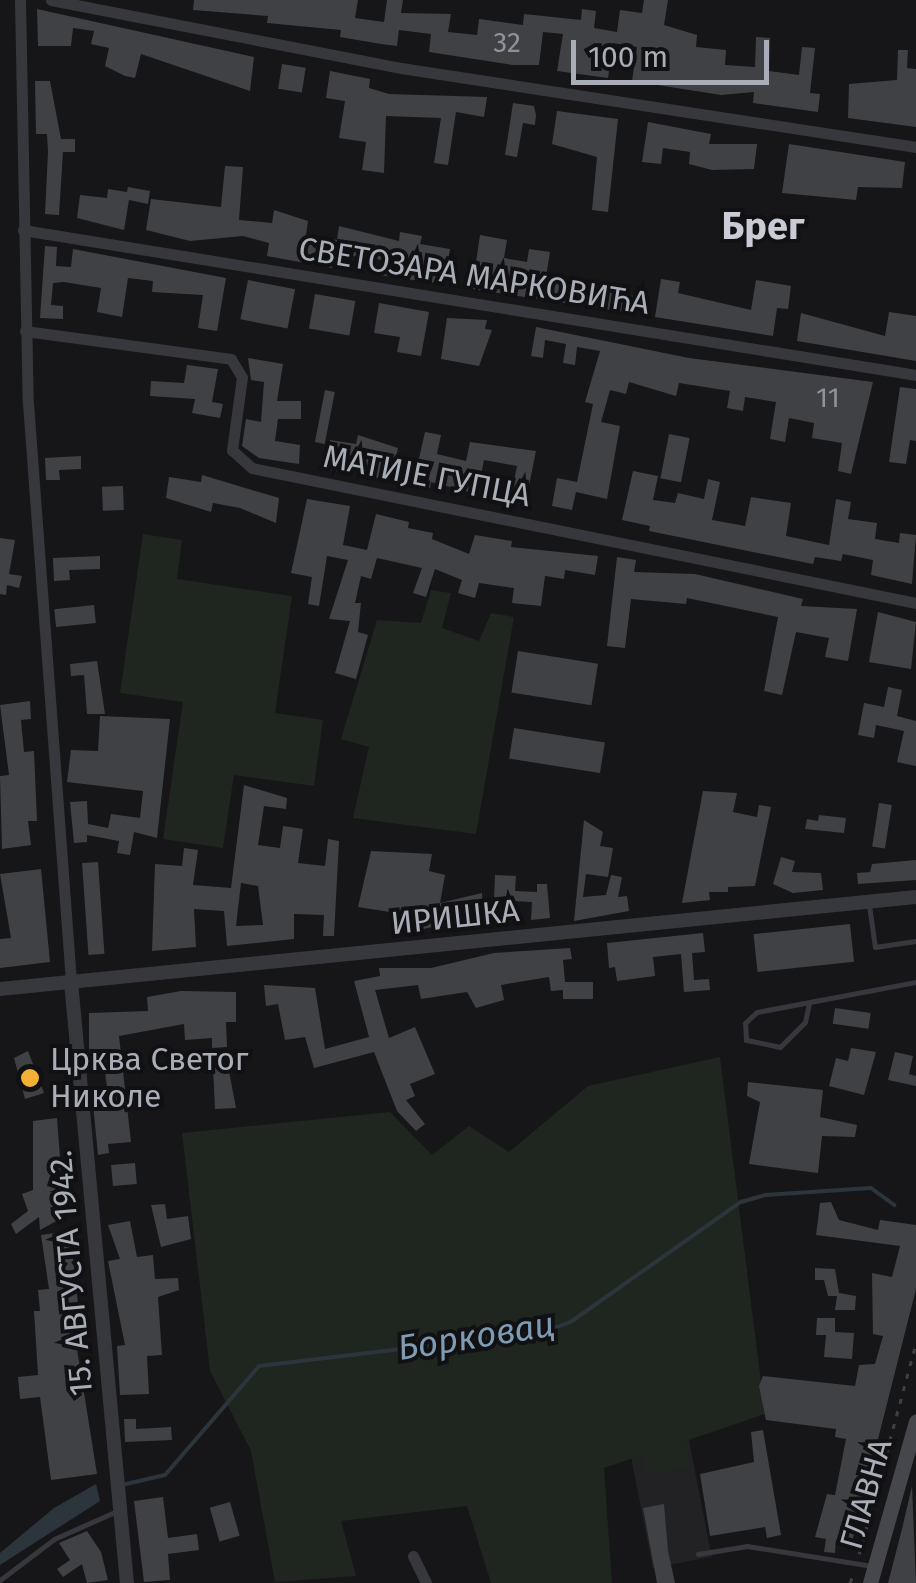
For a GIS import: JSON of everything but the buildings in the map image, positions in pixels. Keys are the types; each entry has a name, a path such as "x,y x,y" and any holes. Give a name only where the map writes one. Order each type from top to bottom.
{"main road":[{"name":"ГЛАВНА","path":"870,1583 915,1430"}],"street":[{"name":"15. АВГУСТА 1942.","path":"20,0 25,330 71,982 127,1583"},
{"path":"52,0 400,68 916,147"},
{"name":"СВЕТОЗАРА МАРКОВИЋА","path":"23,230 916,375"},
{"name":"МАТИЈЕ ГУПЦА","path":"25,330 232,360 242,377 232,450 252,468 916,603"},
{"name":"ИРИШКА","path":"0,989 916,897"},
{"path":"413,1556 426,1583"}],"lane":[{"path":"868,902 875,947 916,941"},
{"path":"809,1003 805,1022 780,1047 746,1040 745,1023 756,1012 916,982"},
{"path":"0,1580 54,1539 120,1510"},
{"path":"698,1554 747,1546 874,1566"}],"path":[{"path":"856,1563 916,1343"}],"shaded area":[{"path":"143,534 182,540 177,579 292,596 275,713 323,720 314,786 234,775 223,848 163,839 183,702 120,693"},
{"path":"431,590 451,593 442,628 479,641 491,613 514,617 476,834 353,818 369,747 341,739 377,620 421,623"},
{"path":"720,1057 765,1414 677,1444 686,1443 691,1467 646,1475 642,1455 604,1468 612,1583 491,1583 467,1506 341,1521 356,1576 275,1582 251,1451 210,1371 182,1133 390,1112 432,1155 469,1126 509,1152 588,1086"},
{"path":"667,1327 712,1557 653,1568 608,1338"},
{"path":"96,1484 100,1501 0,1565 0,1553 54,1508"}],"waterway":[{"name":"Борковац","path":"126,1484 165,1475 259,1366 544,1332 572,1321 741,1202 765,1195 871,1188 894,1205"}],"place":[{"name":"Црква Светог Николе","path":"30,1078"}],"district":[{"name":"Брег","path":"763,227"}]}
